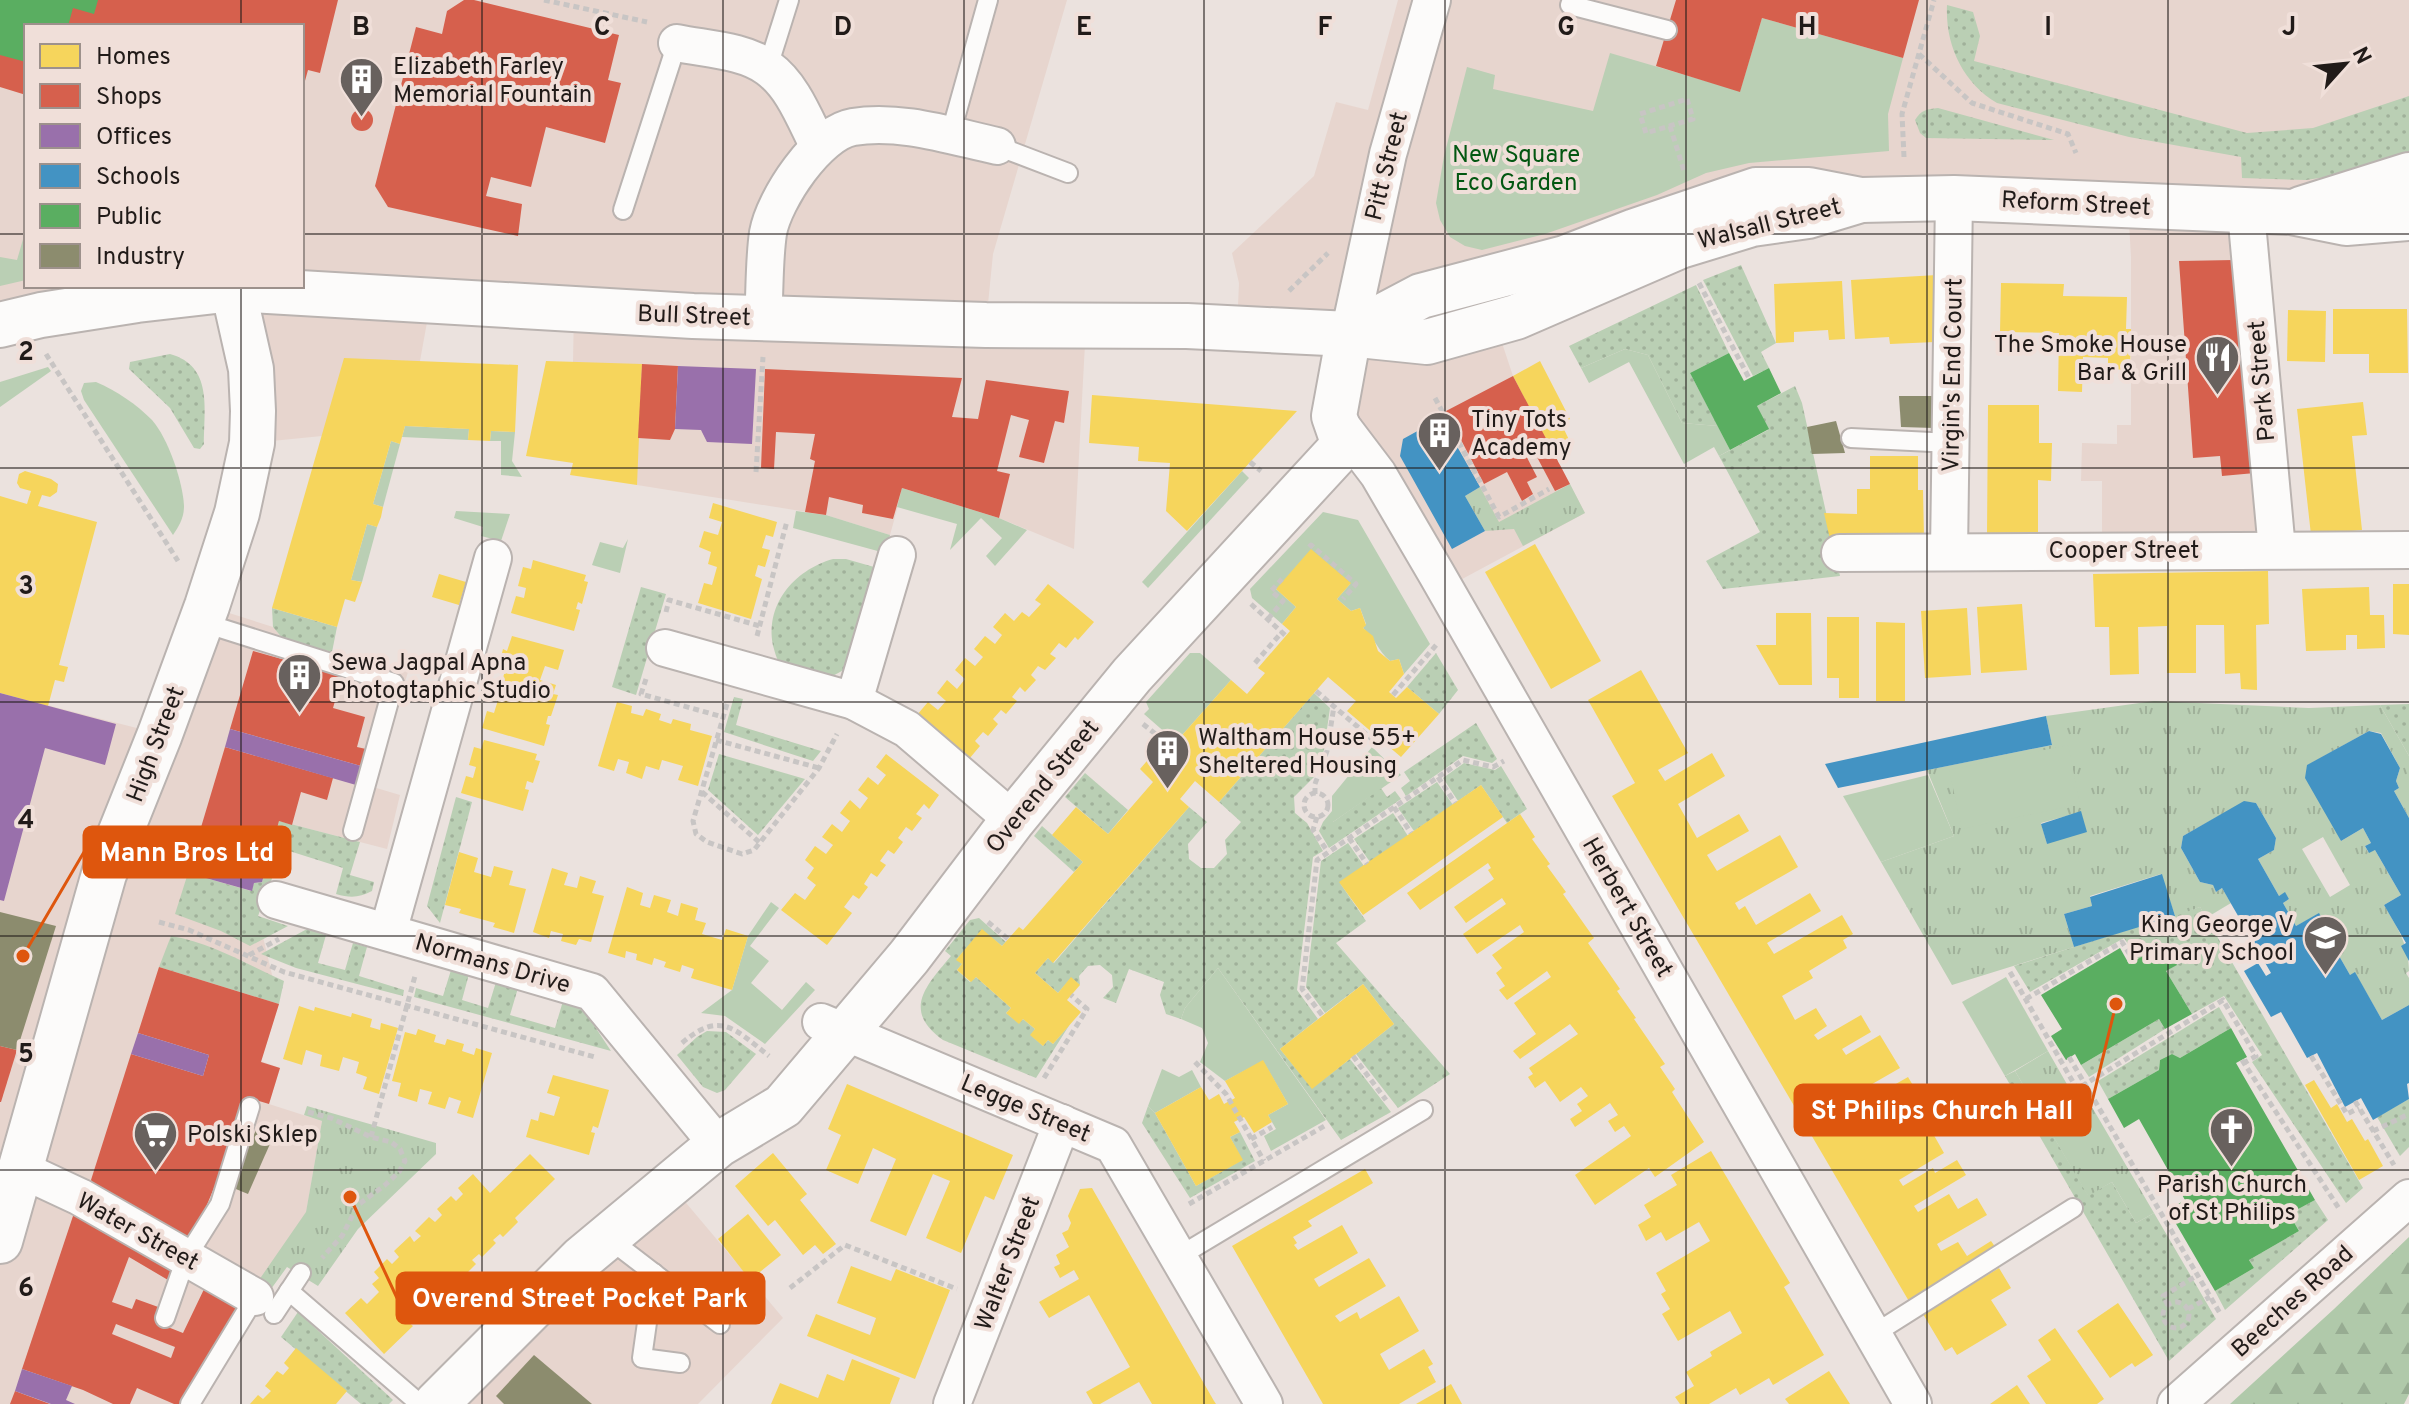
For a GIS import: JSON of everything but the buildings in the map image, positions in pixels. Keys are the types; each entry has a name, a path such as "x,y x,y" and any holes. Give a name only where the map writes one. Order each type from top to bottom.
{"street":[{"name":"Pitt Street","path":"1349,334 1388,154 1432,0"},
{"path":"677,43 742,56 768,67 792,94 819,147"},
{"path":"763,336 769,230 789,185 823,141 850,127 894,125 997,146"},
{"name":"Reform Street","path":"2291,212 2409,175"},
{"name":"Reform Street","path":"1861,200 1954,198 2291,212 2346,223 2409,218"},
{"name":"Virgin's End Court","path":"1949,552 1954,198"},
{"name":"Walsall Street","path":"1349,334 1427,342 1516,317 1680,246 1752,224 1808,216 1861,200"},
{"name":"Park Street","path":"2246,212 2277,550"},
{"name":"Bull Street","path":"21,319 137,300 233,289 678,316 763,336 986,325 1187,326 1349,334"},
{"name":"High Street","path":"0,1241 104,874 204,614 237,513 252,443 251,369 233,289"},
{"name":"Overend Street","path":"436,1404 581,1259 718,1145 783,1106 834,1026 909,957 1004,812 1344,445 1334,416 1349,334"},
{"name":"Herbert Street","path":"1334,416 1378,474 1913,1404"},
{"name":"Cooper Street","path":"1840,553 2078,549 2409,550"},
{"path":"854,701 897,555"},
{"name":"Normans Drive","path":"388,932 493,558"},
{"path":"665,648 854,701 907,729 1004,812"},
{"name":"Normans Drive","path":"276,900 592,992 667,1056 718,1145"},
{"name":"Legge Street","path":"834,1026 1113,1145 1264,1404"},
{"name":"Walter Street","path":"952,1404 1062,1123"},
{"name":"Water Street","path":"20,1169 80,1197 255,1297"},
{"name":"Beeches Road","path":"2176,1404 2403,1183"}],"lane":[{"path":"768,67 789,0"},
{"path":"950,136 988,0"},
{"path":"1572,0 1570,5 1667,30"},
{"path":"623,210 677,43"},
{"path":"997,146 1068,173"},
{"path":"1851,438 1951,443"},
{"path":"204,614 394,683 353,831"},
{"path":"165,1318 186,1258 220,1204 250,1107"},
{"path":"1178,1257 1423,1110"},
{"path":"1874,1334 2073,1208"},
{"path":"607,1237 720,1324"},
{"path":"190,1404 255,1297 301,1273"},
{"path":"654,1273 642,1358 680,1363"},
{"path":"255,1297 420,1404"}],"path":[{"path":"544,0 655,24 677,43"},
{"path":"1904,157 1902,114 1934,0"},
{"path":"1919,54 1972,103 2068,134 2076,153"},
{"path":"1687,99 1693,119 1670,126 1646,133 1640,114 1687,99"},
{"path":"1670,126 1686,178"},
{"path":"1286,294 1331,251"},
{"path":"1695,274 1749,378"},
{"path":"21,319 204,614"},
{"path":"756,472 763,336"},
{"path":"1435,398 1499,517 1549,489"},
{"path":"1250,462 1261,471"},
{"path":"787,521 743,695 730,692 716,740 693,821 696,834 707,842 742,854 754,850 819,768 854,701"},
{"path":"1301,556 1311,545 1356,584 1343,599"},
{"path":"1268,619 1283,601 1271,591 1291,568"},
{"path":"1246,600 1284,634 1255,663"},
{"path":"1393,695 1441,640"},
{"path":"1316,691 1373,740"},
{"path":"1315,794 1315,784 1327,751 1334,706"},
{"path":"716,740 819,768"},
{"path":"1322,1015 1302,989 1317,860 1463,760 1493,767 1507,759"},
{"path":"1438,777 1455,803"},
{"path":"1400,791 1405,799"},
{"path":"702,792 760,843"},
{"path":"1315,794 1325,799 1328,806 1317,817 1310,816 1304,806 1305,799 1315,794"},
{"path":"1394,807 1411,833"},
{"path":"1317,817 1313,830 1328,852"},
{"path":"1349,838 1367,864"},
{"path":"159,922 189,930 284,972 625,1065 667,1056 698,1029 712,1024 725,1025 739,1032 769,1056"},
{"path":"2026,999 2122,942 2134,961"},
{"path":"2010,972 2077,1089 2223,1000 2256,1056 2243,1062 2343,1215"},
{"path":"1039,1085 1087,1009 1071,995"},
{"path":"371,1137 407,1006"},
{"path":"1353,1056 1402,1123"},
{"path":"2311,1056 2347,1114 2359,1108"},
{"path":"2069,1057 2224,1321"},
{"path":"1195,1062 1226,1094 1264,1161"},
{"path":"2355,1101 2403,1183"},
{"path":"301,1273 331,1250 358,1205 399,1172 405,1161 400,1149 391,1142 308,1112"},
{"path":"2373,1131 2409,1114"},
{"path":"1184,1206 1326,1125"},
{"path":"1251,1139 1272,1127"},
{"path":"790,1288 845,1245 967,1293"},
{"path":"2168,1305 2163,1296 2198,1275"},
{"path":"2188,1309 2210,1297"},
{"path":"2168,1305 2181,1303 2188,1309"},
{"path":"2168,1305 2163,1316 2166,1324 2173,1328 2181,1328 2187,1322 2188,1309"}],"shaded area":[{"path":"0,0 1067,0 993,254 986,324 1086,325 1074,549 999,518 903,488 890,535 826,515 637,485 573,362 574,310 431,300 420,361 322,436 252,443 233,289 0,325"},
{"path":"1398,0 2409,0 2409,195 2246,212 2261,535 2102,537 2102,481 2081,481 2082,443 2117,444 2117,425 2131,425 2128,206 1954,198 1486,295 1513,376 1585,513 1451,585 1334,416 1349,334 1237,328 1239,283 1232,253 1314,176 1336,102 1368,110"},
{"path":"207,606 273,627 283,639 408,672 373,787 400,795 387,849 279,821 262,882 255,883 252,891 279,1004 261,1061 280,1068 269,1104 322,1121 306,1213 260,1280 271,1289 200,1404 0,1404 0,693 160,734"},
{"path":"671,1185 783,1318 698,1404 436,1404"}],"green space":[{"path":"1947,5 1973,12 1980,36 1974,61 2247,133 2313,128 2409,96 2409,160 2373,170 2306,180 2242,178 2241,157 2129,137 1997,103 1975,85 1958,62 1949,34"},
{"name":"New Square Eco Garden","path":"1762,18 1903,58 1888,114 1889,151 1749,163 1706,173 1657,195 1545,234 1482,250 1465,246 1450,237 1440,220 1436,203 1444,156 1467,67 1495,75 1493,89 1593,111 1610,53 1740,91"},
{"path":"1938,108 2054,140 1926,138 1920,133 1915,120 1925,111"},
{"path":"24,236 24,280 0,286 0,257 17,260"},
{"path":"1741,265 1776,343 1761,352 1769,368 1753,376 1703,280"},
{"path":"1696,285 1729,353 1690,373 1718,426 1682,423 1648,355 1625,349 1581,368 1569,346"},
{"path":"1625,349 1648,355 1682,423 1718,426 1730,450 1719,456 1714,447 1684,464 1629,362 1589,383 1581,368"},
{"path":"170,354 184,360 200,378 205,416 204,444 200,449 194,448 170,408 129,369 130,362"},
{"path":"48,367 51,371 0,407 0,382"},
{"path":"96,382 139,409 152,420 164,438 178,473 184,506 173,535 84,400 81,391 84,383"},
{"path":"1795,386 1802,403 1840,576 1723,589 1706,561 1760,532 1719,456 1768,430 1757,406"},
{"path":"405,426 469,429 468,440 402,437"},
{"path":"491,431 515,432 512,461 522,477 501,475 501,441 490,441"},
{"path":"391,441 400,444 383,507 373,504"},
{"path":"1242,471 1249,478 1148,588 1142,582"},
{"path":"1570,484 1585,513 1523,546 1514,529 1485,531 1465,496 1480,487 1499,522"},
{"path":"902,488 999,518 1027,530 995,566 986,556 1002,538 981,518 950,550 957,524 897,507"},
{"path":"456,511 510,514 501,541 481,536 483,527 454,518"},
{"path":"796,511 826,515 890,535 885,553 793,528"},
{"path":"1323,512 1358,520 1430,644 1404,674 1399,659 1390,661 1363,628 1366,624 1360,608 1351,611 1337,599 1350,584 1276,589 1296,607 1282,624 1252,598 1250,589"},
{"path":"367,524 377,527 362,582 351,580"},
{"path":"628,539 620,573 592,565 600,542 623,548"},
{"path":"846,559 874,567 876,575 850,664 837,674 828,676 784,668 777,658 772,633 778,605 794,581 819,564"},
{"path":"641,587 666,594 636,695 612,687"},
{"path":"272,608 337,627 332,652 283,639 273,627"},
{"path":"1190,653 1200,653 1231,680 1176,742 1144,714 1149,709 1146,702"},
{"path":"1436,653 1458,690 1439,714 1407,687"},
{"path":"1314,693 1330,708 1324,750 1315,776 1294,797 1295,813 1307,823 1323,851 1313,857 1297,990 1318,1019 1280,1049 1312,1088 1350,1059 1391,1112 1341,1140 1218,968 1185,1008 1181,1019 1166,1014 1160,995 1164,982 1129,969 1116,1003 1103,998 1113,987 1112,975 1100,965 1088,966 1079,976 1080,985 1071,978 1058,993 1035,973 1048,958 1054,963 1189,807 1207,822 1188,844 1189,859 1201,868 1214,868 1227,854 1225,840 1241,822 1219,802"},
{"path":"734,697 743,699 736,725 821,751 813,761 724,732"},
{"path":"2154,701 2309,708 2380,705 2409,756 2409,818 2394,791 2399,788 2396,781 2400,768 2381,733 2369,731 2308,765 2341,841 2363,828 2371,843 2365,846 2368,852 2375,850 2401,895 2384,905 2407,953 2409,1005 2382,1020 2355,973 2350,975 2319,914 2296,926 2283,903 2289,899 2285,893 2279,896 2258,859 2274,850 2276,838 2256,803 2244,802 2183,836 2181,848 2200,882 2213,885 2216,892 2222,888 2231,903 2206,918 2200,907 2175,916 2161,874 2090,896 2092,906 2064,914 2074,947 1952,985 1881,862 1954,836 1927,770 2052,745 2046,716","holes":["2081,812 2047,844 2041,823","2323,837 2350,885 2330,897 2302,849"]},
{"path":"2409,704 2409,756 2380,705"},
{"path":"1476,723 1497,759 1492,763 1463,756 1406,796 1401,788 1410,781 1404,772"},
{"path":"2068,745 2080,804 1962,829 1949,770"},
{"path":"1372,747 1401,775 1333,822 1323,822 1332,811 1332,796"},
{"path":"719,754 805,779 758,835 708,790"},
{"path":"1464,763 1495,770 1501,766 1527,809 1507,823 1481,785 1458,801 1443,778"},
{"path":"1085,773 1128,810 1108,834 1065,797"},
{"path":"1928,775 1954,836 1881,862 1843,796"},
{"path":"1437,782 1453,805 1414,831 1398,808"},
{"path":"1381,788 1387,797 1395,791 1401,799 1329,848 1319,831 1323,822 1333,822"},
{"path":"456,797 472,802 440,923 427,906"},
{"path":"1393,813 1408,836 1370,862 1354,839"},
{"path":"279,821 360,842 350,875 374,882 372,891 354,897 336,894 343,868 283,849 258,916 288,926 250,946 221,931 175,914 188,873 251,891 254,883 262,882"},
{"path":"1042,826 1083,862 1074,872 1034,836"},
{"path":"1348,843 1364,866 1340,883 1366,921 1336,943 1450,1074 1398,1108 1356,1054 1394,1024 1363,984 1325,1013 1306,987 1321,861"},
{"path":"771,902 779,908 750,946 769,961 751,983 782,1010 806,982 815,990 765,1044 725,1016 701,1013 732,990 748,936"},
{"path":"2200,907 2363,1188 2346,1203 2252,1062 2262,1055 2224,996 2192,1014 2166,971 2176,965 2164,944 2138,959 2124,938 2030,992 2014,966"},
{"path":"979,918 1006,942 1002,946 982,930 957,959 962,964 957,970 970,982 976,977 1011,1008 1006,1013 1019,1023 1023,1019 1035,1029 1031,1035 1043,1046 1048,1040 1053,1044 1070,1024 1036,1078 943,1040 923,1018 922,998 951,956 945,951 970,920"},
{"path":"307,929 326,935 318,963 345,970 353,943 367,947 359,976 404,990 403,996 296,968 261,954"},
{"path":"171,936 215,949 284,981 279,1004 159,967"},
{"path":"1218,968 1326,1120 1271,1151 1264,1136 1276,1129 1268,1115 1288,1104 1263,1061 1225,1081 1200,1062 1208,1043 1202,1028 1181,1019 1185,1008"},
{"path":"451,970 469,974 462,1000 488,1008 496,982 518,988 510,1015 555,1028 563,1001 582,1007 611,1051 414,997 416,988 443,996"},
{"path":"2006,977 2048,1051 2005,1076 1962,1002"},
{"path":"2219,1007 2231,1028 2180,1058 2172,1054 2160,1060 2159,1070 2108,1099 2098,1081"},
{"path":"2159,1019 2165,1029 2089,1077 2081,1065"},
{"path":"707,1031 726,1032 756,1054 725,1090 717,1093 703,1087 677,1055"},
{"path":"2048,1051 2080,1107 2089,1102 2154,1213 2136,1223 2112,1182 2088,1196 2015,1071"},
{"path":"1162,1069 1179,1077 1192,1070 1201,1087 1155,1113 1148,1106"},
{"path":"2015,1071 2088,1195 2112,1182 2136,1223 2154,1213 2216,1319 2169,1361 2005,1076"},
{"path":"2409,1099 2409,1147 2400,1156 2377,1117"},
{"path":"307,1106 436,1143 436,1154 358,1229 318,1286 287,1267 271,1289 259,1280 306,1212 322,1121 304,1115"},
{"path":"1148,1106 1155,1113 1196,1186 1242,1160 1230,1137 1240,1132 1255,1161 1190,1198 1142,1123"},
{"path":"2315,1200 2328,1220 2225,1310 2215,1291 2254,1268 2249,1260 2299,1231 2289,1214"},
{"path":"2409,1237 2409,1394 2404,1404 2230,1404 2334,1309"},
{"path":"298,1312 393,1400 389,1404 361,1404 281,1337"}],"place":[{"name":"Elizabeth Farley Memorial Fountain","path":"362,119"},
{"name":"The Smoke House Bar & Grill","path":"2218,397"},
{"name":"Tiny Tots Academy","path":"1440,472"},
{"name":"Sewa Jagpal Apna Photogtaphic Studio","path":"300,715"},
{"name":"Waltham House 55+ Sheltered Housing","path":"1167,790"},
{"name":"Mann Bros Ltd","path":"23,956"},
{"name":"King George V Primary School","path":"2325,977"},
{"name":"St Philips Church Hall","path":"2116,1004"},
{"name":"Parish Church of St Philips","path":"2232,1169"},
{"name":"Polski Sklep","path":"156,1173"},
{"name":"Overend Street Pocket Park","path":"350,1197"}]}
